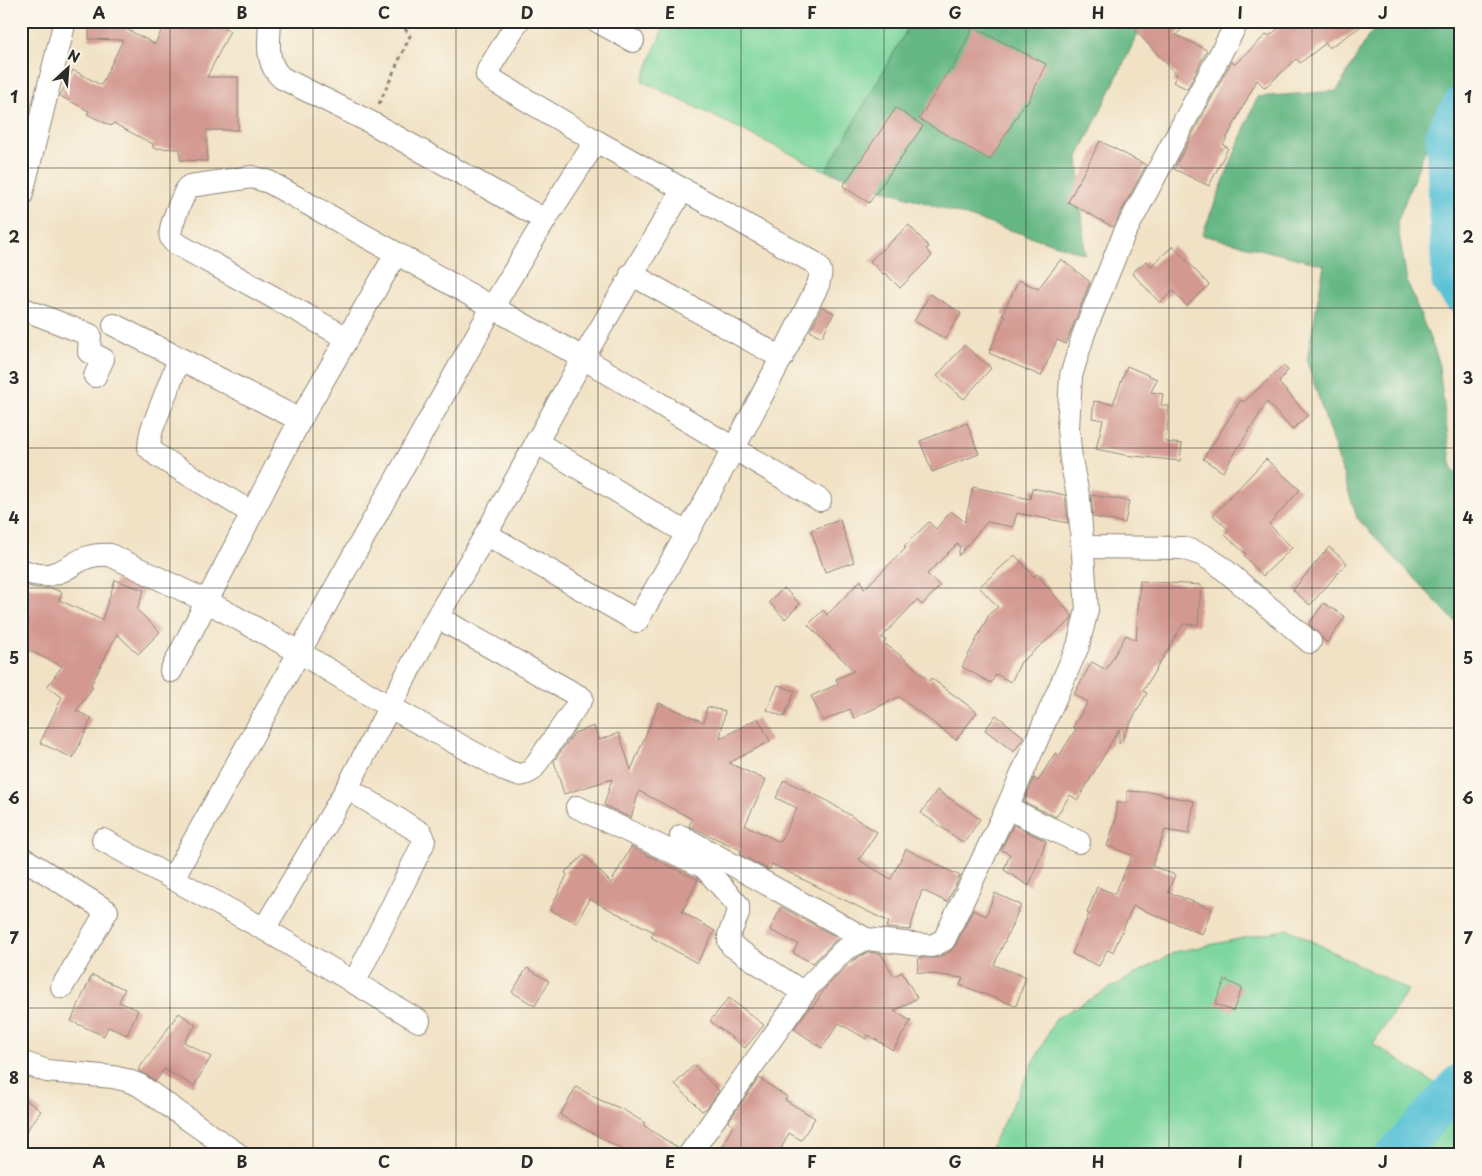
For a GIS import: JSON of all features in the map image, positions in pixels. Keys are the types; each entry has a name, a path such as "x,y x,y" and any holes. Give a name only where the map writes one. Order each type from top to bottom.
{"street":[{"path":"21,197 65,21"},
{"path":"270,21 269,52 271,63 275,72 282,78 370,122 545,220"},
{"path":"486,534 637,621 688,534 697,513 782,358 822,274 819,266 596,141 491,79 487,74 518,21"},
{"path":"597,21 633,41"},
{"path":"681,836 866,939 932,946 944,940 1007,808 1078,646 1087,610 1079,500 1071,460 1068,428 1071,376 1084,333 1124,234 1238,21"},
{"path":"173,878 492,308 545,220 596,141"},
{"path":"347,338 172,240 170,236 171,229 187,188 241,178 252,177 261,179 583,358 820,500"},
{"path":"264,929 347,788 388,706 583,358 683,189"},
{"path":"171,671 300,420 396,254"},
{"path":"631,274 782,358"},
{"path":"21,308 90,335 89,352 103,359 95,376"},
{"path":"114,324 300,420"},
{"path":"179,359 152,429 149,448 158,456 252,513"},
{"path":"536,442 688,534"},
{"path":"1083,547 1183,548 1203,555 1220,566 1310,642"},
{"path":"21,570 46,576 58,572 86,557 96,554 110,555 206,602 299,652 388,706 518,775 532,770 582,698 437,617"},
{"path":"347,788 421,833 424,839 354,983"},
{"path":"577,806 704,867 738,905 738,914 729,934 729,941 732,946 804,993"},
{"path":"1007,808 1079,842"},
{"path":"103,840 264,929 419,1021"},
{"path":"23,861 107,911 62,987"},
{"path":"688,1155 804,993 844,950 866,939"},
{"path":"21,1062 47,1071 126,1080 139,1085 239,1155"}],"path":[{"path":"370,122 410,36 405,29 386,21"}],"green space":[{"path":"666,21 912,21 826,171 642,81"},
{"path":"912,21 1144,21 1078,157 1085,254 826,171"},
{"path":"1383,21 1461,21 1461,86 1443,104 1397,222 1407,281 1438,359 1452,470 1461,477 1461,628 1357,518 1307,361 1324,265 1202,235 1257,97 1337,91 1369,35"},
{"path":"1288,929 1408,990 1373,1044 1461,1100 1461,1155 987,1155 1056,1018 1175,952"}],"building":[{"path":"90,21 111,21 155,44 166,21 186,21 198,27 201,21 211,21 230,31 207,77 238,77 238,130 207,130 207,161 180,160 180,149 153,148 153,144 113,123 111,126 87,114 89,111 60,96 73,70 101,85 123,40 89,39"},
{"path":"1145,21 1189,21 1176,35 1207,50 1187,89 1173,82 1177,75 1135,30"},
{"path":"1288,21 1369,21 1329,48 1326,43 1300,63 1296,59 1265,88 1257,80 1223,145 1228,148 1209,186 1174,169 1231,62 1235,64 1267,34 1269,36"},
{"path":"973,27 1046,64 1027,104 1025,103 990,160 919,119 950,68 952,70"},
{"path":"896,108 923,126 869,203 843,186"},
{"path":"1100,141 1146,165 1113,227 1068,202"},
{"path":"909,225 929,247 926,249 932,256 900,288 870,261"},
{"path":"1173,246 1209,285 1187,306 1173,291 1160,303 1132,273 1146,261 1151,266"},
{"path":"1061,259 1090,282 1066,344 1057,340 1041,376 989,353 1005,316 1002,315 1019,280 1038,289"},
{"path":"930,294 961,313 945,339 914,321"},
{"path":"822,307 834,313 822,337 810,331"},
{"path":"964,345 991,368 964,399 937,376"},
{"path":"1127,366 1157,379 1151,392 1163,394 1161,405 1169,406 1166,442 1182,444 1180,461 1125,455 1096,449 1103,420 1092,418 1094,401 1113,404"},
{"path":"1283,366 1288,370 1279,383 1308,415 1292,430 1267,402 1223,472 1203,459 1241,400 1244,402"},
{"path":"967,423 979,454 932,472 920,441"},
{"path":"1266,459 1300,490 1269,524 1292,548 1263,576 1244,556 1246,554 1225,535 1229,530 1213,515"},
{"path":"973,487 1030,499 1032,488 1065,495 1068,523 1017,513 1013,527 987,522 958,556 960,546 957,544 927,574 940,586 922,605 917,600 882,637 886,640 884,643 929,681 931,678 977,712 956,740 899,697 854,718 850,709 823,721 811,696 838,684 836,679 854,671 808,625 823,610 827,615 861,580 864,589 906,548 904,546 929,522 936,529 951,511 965,522"},
{"path":"1091,495 1129,501 1125,523 1093,517"},
{"path":"840,520 854,562 825,572 811,530"},
{"path":"1329,547 1347,563 1310,605 1293,590"},
{"path":"1015,555 1034,577 1037,574 1072,616 1071,620 1021,662 1011,682 996,674 991,683 962,667 990,613 998,607 979,587"},
{"path":"115,580 144,590 137,610 160,632 138,654 117,634 91,685 93,687 76,711 92,718 73,758 40,743 62,697 47,687 62,666 21,647 21,640 29,622 21,619 21,584 36,588 51,588 62,592 59,600 102,620"},
{"path":"1140,581 1201,585 1198,625 1183,624 1143,691 1147,693 1119,744 1119,729 1078,800 1070,795 1056,817 1024,802 1034,778 1038,781 1055,753 1059,756 1076,729 1073,727 1088,702 1074,694 1092,662 1106,670 1126,635 1136,640"},
{"path":"784,588 800,604 785,619 769,602"},
{"path":"1324,603 1345,617 1327,643 1309,624"},
{"path":"778,685 795,691 784,717 767,710"},
{"path":"659,703 704,722 707,707 725,711 720,739 758,718 770,741 729,763 766,780 745,825 780,842 797,808 776,798 784,780 824,799 877,832 859,860 891,879 906,849 960,876 947,902 922,890 910,930 886,928 889,922 772,864 769,870 740,854 741,850 689,826 692,819 639,791 631,818 604,805 612,779 564,794 554,761 574,733 594,726 599,740 619,733 631,770"},
{"path":"996,715 1024,737 1014,752 985,730"},
{"path":"937,790 980,819 964,843 921,813"},
{"path":"1127,791 1161,793 1161,795 1194,801 1189,834 1165,830 1152,866 1175,875 1168,892 1212,909 1202,934 1133,906 1113,952 1107,950 1099,966 1072,954 1089,914 1087,913 1097,887 1115,894 1132,855 1107,846 1116,819 1116,803 1127,803"},
{"path":"1013,825 1046,841 1029,886 1004,870 1010,854 1001,850"},
{"path":"631,847 698,880 682,912 715,931 697,963 651,937 654,932 589,899 577,923 550,910 567,875 565,872 584,855 611,883"},
{"path":"995,893 1021,905 994,965 1026,977 1016,1006 960,985 963,978 917,972 919,958 937,958 950,952 955,946 973,910 986,916"},
{"path":"781,907 838,938 813,963 793,953 798,944 770,930"},
{"path":"868,952 881,954 894,976 902,972 917,998 894,1011 911,1021 893,1050 868,1035 866,1039 839,1023 822,1048 794,1029 810,1007 812,1008 826,987 852,961"},
{"path":"527,968 549,981 535,1006 512,992"},
{"path":"92,975 125,989 119,1002 138,1010 127,1035 108,1027 104,1036 71,1021"},
{"path":"1225,980 1242,988 1233,1011 1215,1004"},
{"path":"729,998 764,1025 745,1048 710,1021"},
{"path":"179,1013 196,1025 184,1042 211,1057 194,1086 164,1069 156,1081 138,1070"},
{"path":"694,1065 719,1091 707,1108 702,1111 675,1084"},
{"path":"759,1078 787,1097 785,1100 815,1118 801,1140 789,1133 778,1155 718,1155 733,1125 728,1122"},
{"path":"576,1087 622,1109 645,1123 643,1125 678,1148 676,1155 632,1155 560,1115"},
{"path":"21,1096 41,1111 21,1138"}],"waterway":[{"path":"1461,106 1445,133 1451,281 1461,294"},
{"path":"1395,1155 1461,1083"}]}
